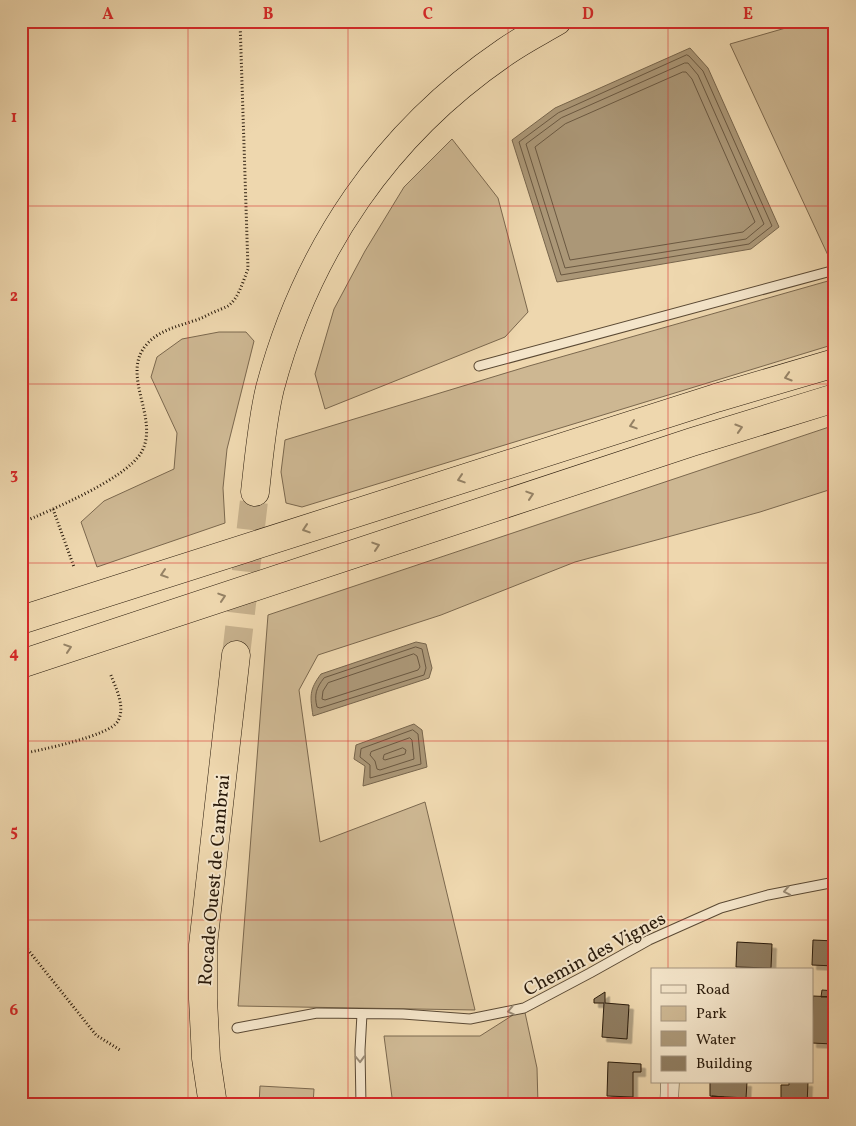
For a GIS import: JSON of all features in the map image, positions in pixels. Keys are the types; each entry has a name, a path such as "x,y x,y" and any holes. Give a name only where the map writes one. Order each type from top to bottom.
{"highway":[{"path":"255,492 261,440 270,389 282,349 312,273 348,209 371,178 431,111 506,51 557,21"},
{"path":"21,620 716,398 835,363"},
{"path":"21,664 673,448 835,398"},
{"name":"Rocade Ouest de Cambrai","path":"213,1105 206,1058 203,945 236,655"}],"street":[{"path":"669,1105 670,1084"}],"lane":[{"path":"479,366 835,270"},
{"name":"Chemin des Vignes","path":"237,1028 317,1013 403,1014 470,1019 524,1008 649,940 721,908 768,895 835,882"},
{"path":"362,1014 360,1050 362,1105"}],"path":[{"path":"21,523 105,482 131,465 142,452 147,433 136,370 140,352 148,342 162,331 195,321 229,305 239,291 248,270 240,21"},
{"path":"53,509 74,566"},
{"path":"21,754 88,738 115,725 119,720 121,709 120,700 110,673"},
{"path":"21,940 96,1035 120,1050"}],"green space":[{"path":"810,21 835,21 835,263 832,264 730,44"},
{"path":"452,139 498,198 528,312 505,337 325,409 315,374 334,309 365,251 404,187"},
{"path":"835,279 835,344 302,507 286,503 281,472 285,440 529,366"},
{"path":"219,332 246,332 254,341 227,449 223,488 225,523 97,567 81,522 104,501 174,469 177,433 151,377 157,357 182,339"},
{"path":"835,425 835,488 760,512 575,562 441,615 318,655 299,690 320,842 425,802 475,1010 238,1006 268,615"},
{"path":"524,1008 537,1068 538,1105 393,1105 384,1036 480,1036"},
{"path":"260,1086 314,1089 313,1105 259,1105"}],"water":[{"path":"690,48 708,68 779,227 751,249 557,282 512,140 555,108"},
{"path":"416,642 426,644 432,668 429,678 313,716 311,694 314,684 321,674"},
{"path":"414,724 422,730 427,767 363,786 365,766 354,759 356,745"}],"building":[{"path":"813,940 835,941 835,966 812,965"},
{"path":"737,942 772,944 771,968 736,967"},
{"path":"822,990 835,991 835,997 821,997"},
{"path":"605,992 605,1003 629,1005 627,1039 602,1037 604,1003 594,1003 594,999"},
{"path":"814,996 835,997 833,1044 814,1043"},
{"path":"608,1062 641,1064 641,1072 633,1072 633,1097 607,1096"},
{"path":"710,1084 747,1084 746,1098 710,1096"},
{"path":"808,1084 807,1105 781,1104 781,1085"},
{"path":"712,1096 724,1097 724,1105 711,1105"}],"tunnel":[{"path":"236,655 255,492"}]}
